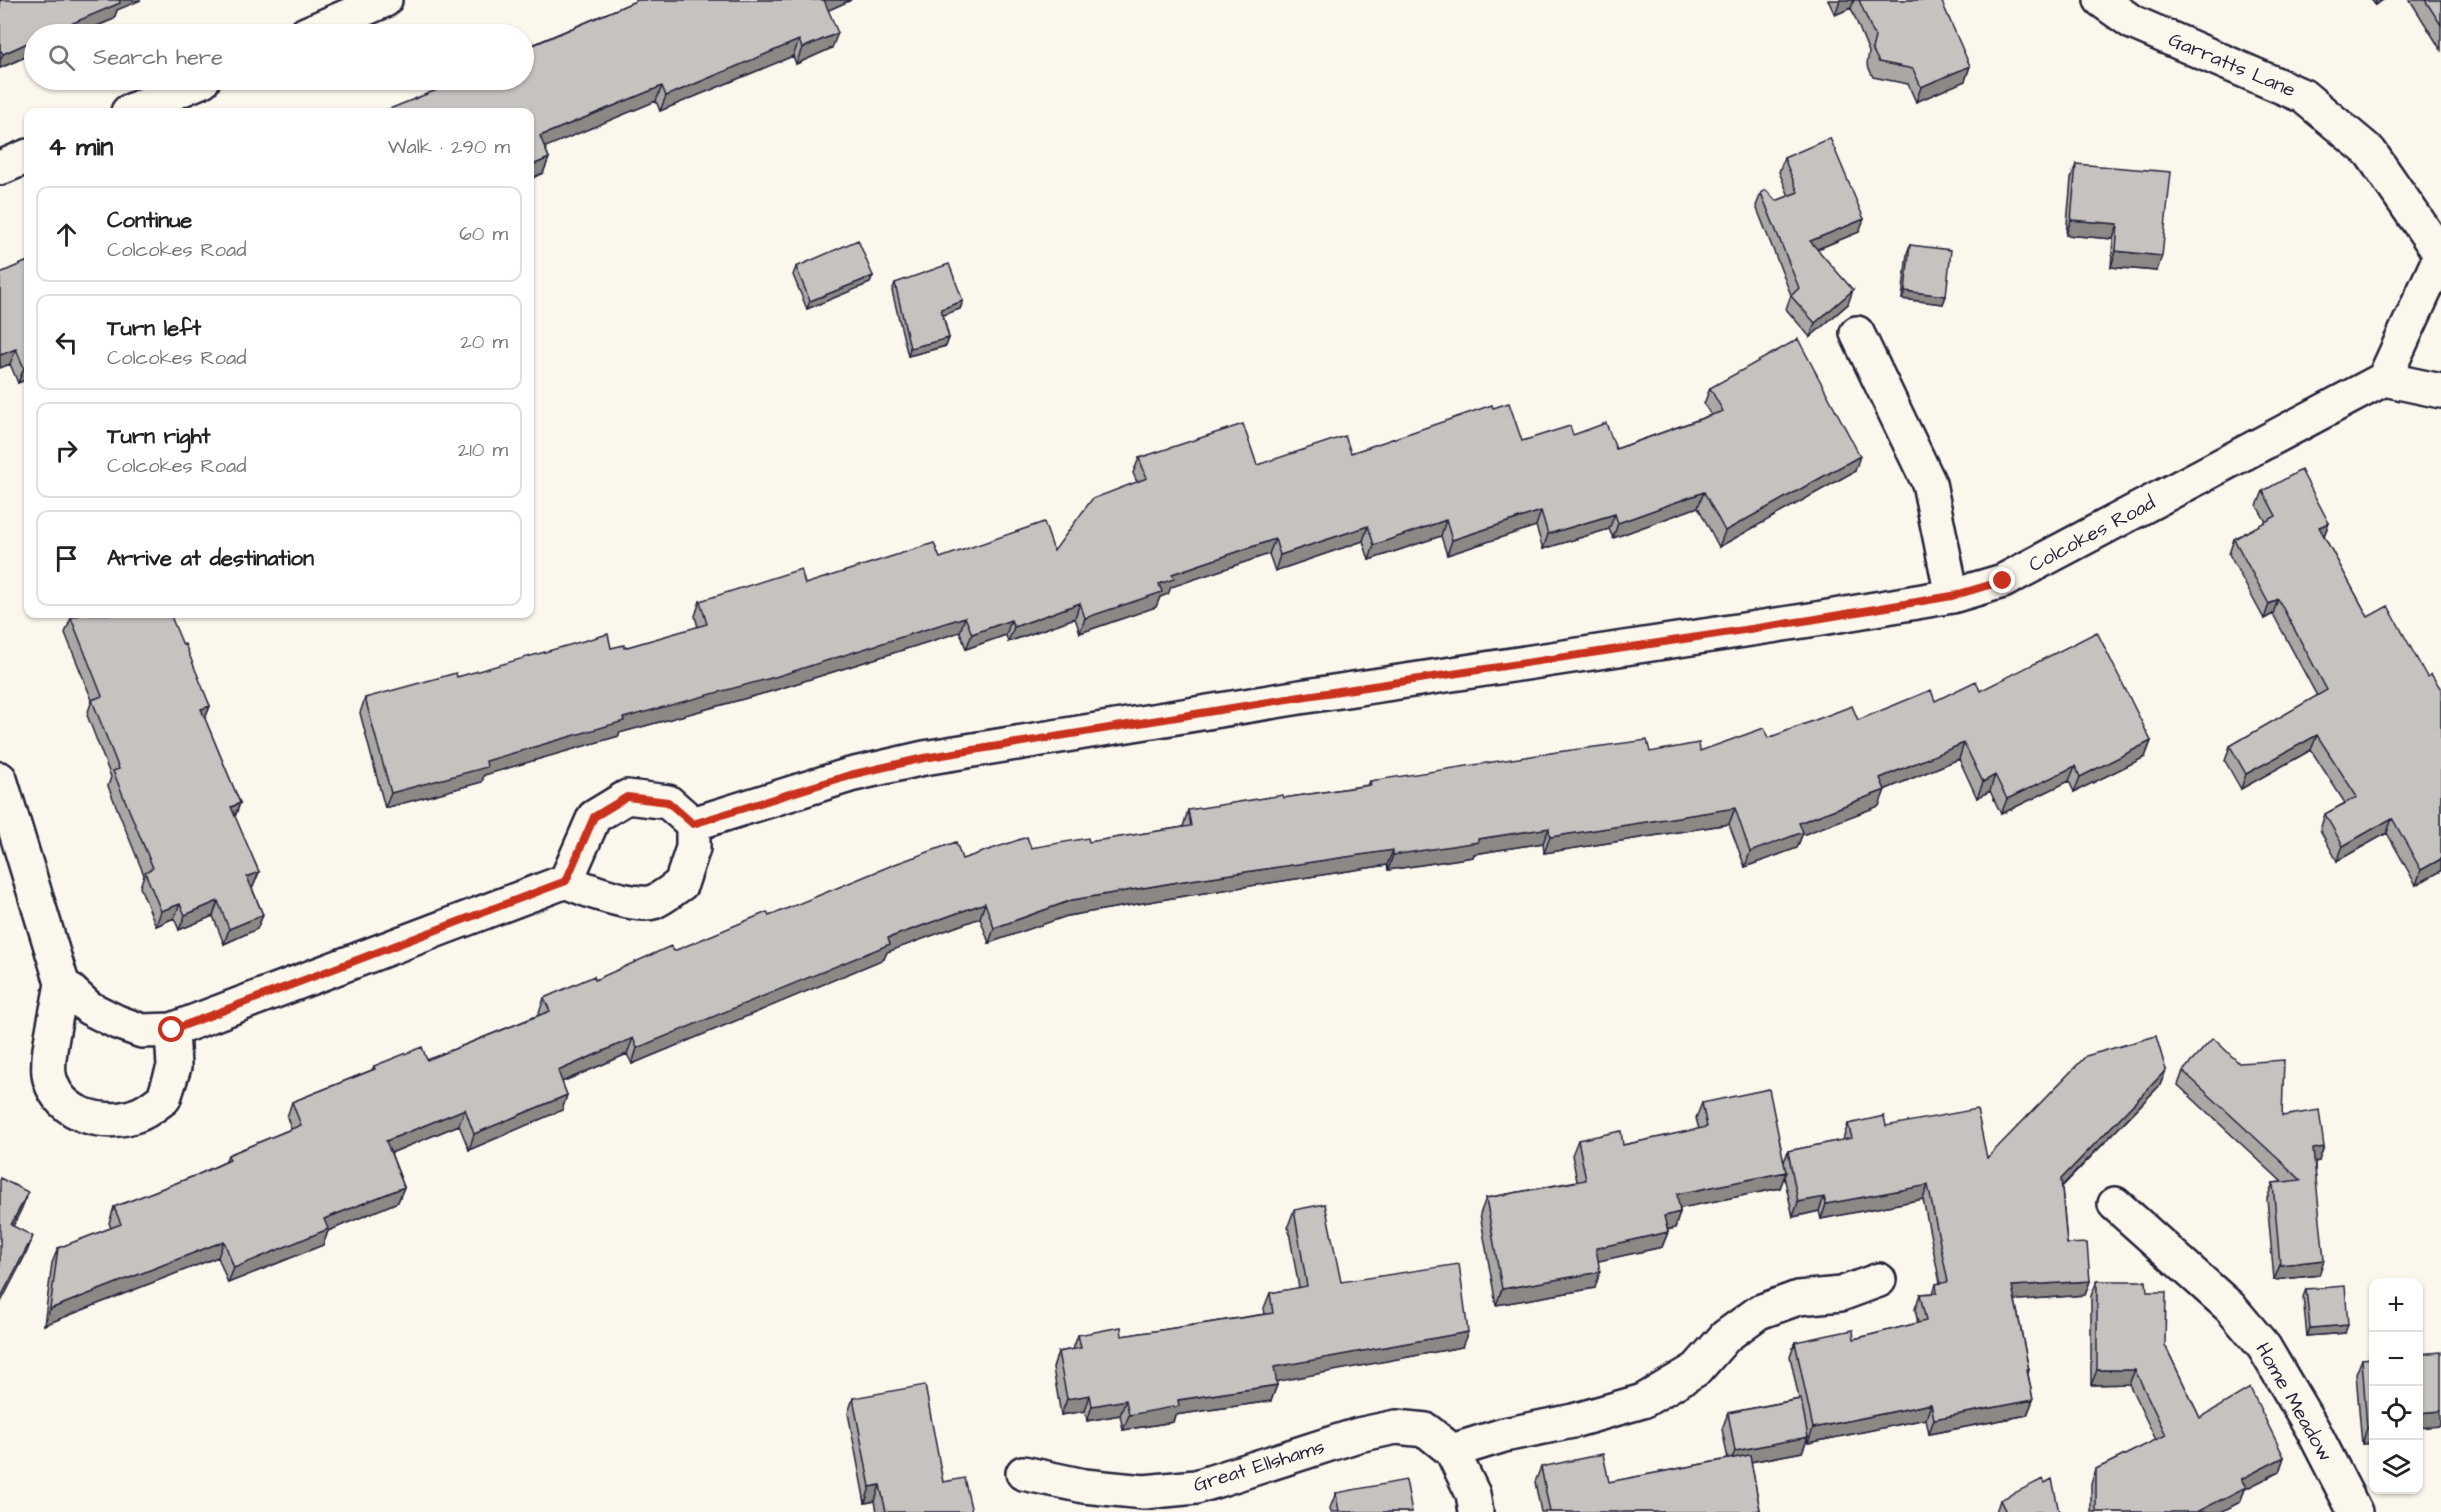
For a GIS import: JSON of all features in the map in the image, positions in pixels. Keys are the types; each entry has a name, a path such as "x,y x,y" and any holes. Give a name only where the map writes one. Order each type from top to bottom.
{"street":[{"path":"329,24 385,0"},
{"name":"Garratts Lane","path":"2101,0 2132,22 2303,96 2370,152 2441,255"},
{"path":"137,108 180,90"},
{"path":"0,168 24,158"},
{"path":"2441,255 2384,380 2441,391"},
{"path":"1857,333 1929,483 1952,596"},
{"name":"Colcokes Road","path":"693,824 850,775 924,758 1952,596 2003,581 2384,380"},
{"path":"0,778 62,983 49,1052 50,1079 63,1102 86,1117 114,1121 138,1115 164,1098 174,1067 172,1030"},
{"path":"62,983 89,1008 117,1022 142,1031 172,1030 566,881 594,817 627,797 668,802 693,824 693,848 681,884 651,903 589,892 566,881"},
{"name":"Home Meadow","path":"2115,1204 2230,1307 2264,1347 2313,1430 2355,1512"},
{"path":"1452,1451 1504,1435 1573,1421 1643,1401 1697,1369 1726,1336 1759,1312 1798,1298 1841,1294 1878,1280"},
{"name":"Great Ellshams","path":"1023,1473 1084,1486 1144,1492 1196,1487 1358,1435 1396,1427 1426,1430 1452,1451 1473,1494 1476,1512"}],"building":[{"path":"0,0 119,0 120,3 71,24 24,24 24,45 3,54 0,51"},
{"path":"638,0 824,0 838,33 802,48 799,40 666,96 662,86 540,136 549,158 534,164 534,108 392,108 437,90 534,90 534,45"},
{"path":"1859,0 1941,0 1970,66 1921,87 1913,69 1879,62 1872,49 1875,37"},
{"path":"2425,0 2441,0 2441,25"},
{"path":"1830,138 1864,219 1810,241 1853,290 1815,323 1791,296 1799,288 1761,193 1766,190 1776,201 1798,192 1784,158"},
{"path":"2076,164 2171,172 2162,256 2116,251 2118,224 2071,220"},
{"path":"858,240 873,276 810,301 796,267"},
{"path":"1910,245 1951,250 1946,296 1905,291"},
{"path":"24,263 24,368 16,349 0,355 0,273"},
{"path":"949,264 963,301 941,309 949,338 910,348 895,283"},
{"path":"1798,339 1860,456 1725,531 1704,492 1618,523 1615,514 1548,534 1541,511 1452,540 1446,520 1374,545 1368,526 1280,555 1275,539 1172,574 1174,579 1159,584 1162,592 1085,618 1080,603 1014,627 1011,620 972,634 965,617 775,677 623,718 624,721 486,761 487,767 391,793 365,698 456,673 457,677 608,634 611,648 624,645 624,648 707,624 700,601 801,569 805,584 934,543 940,558 1044,522 1054,551 1092,499 1147,478 1139,458 1243,424 1257,465 1345,436 1351,453 1492,405 1493,408 1509,403 1522,441 1570,426 1573,435 1606,423 1616,449 1723,411 1710,388"},
{"path":"2301,470 2329,523 2319,527 2368,617 2388,606 2427,677 2431,674 2441,689 2441,859 2421,870 2392,818 2343,846 2325,814 2357,797 2317,735 2246,774 2230,746 2327,690 2278,599 2269,604 2234,539 2276,516 2263,491"},
{"path":"71,618 172,618 183,645 185,644 210,706 201,709 240,803 231,807 259,872 247,877 263,915 229,929 218,901 185,915 180,904 161,911 145,872 153,868 113,771 119,769 92,700 102,696"},
{"path":"2097,632 2151,741 2080,777 2075,766 2007,799 1995,775 1983,782 1964,743 1880,778 1885,790 1799,823 1803,832 1750,852 1735,808 1550,837 1549,828 1393,855 1393,850 1184,881 1072,900 994,928 985,903 888,938 890,944 637,1048 633,1038 558,1071 567,1095 474,1134 465,1109 386,1141 404,1187 324,1219 328,1229 234,1268 224,1241 50,1309 58,1248 121,1224 114,1207 197,1175 230,1160 228,1155 301,1125 292,1102 375,1069 374,1066 422,1047 427,1060 550,1011 544,998 594,976 595,980 671,946 674,951 767,912 769,916 895,864 956,842 962,859 1027,837 1031,848 1088,838 1089,842 1191,826 1188,810 1283,795 1284,798 1371,785 1370,781 1557,752 1647,740 1650,752 1699,743 1700,751 1764,728 1768,738 1852,706 1858,720 1931,690 1935,701 1976,681 1980,691"},
{"path":"2156,1036 2166,1070 2061,1179 2067,1244 2087,1243 2090,1281 2012,1286 2033,1400 1934,1419 1931,1404 1813,1428 1795,1342 1853,1330 1854,1339 1926,1321 1920,1294 1937,1293 1936,1284 1948,1282 1928,1185 1826,1204 1824,1197 1798,1202 1788,1151 1852,1138 1848,1124 1884,1116 1886,1126 1977,1109 1987,1158 2086,1056"},
{"path":"2213,1038 2239,1063 2284,1060 2282,1116 2319,1110 2324,1147 2313,1149 2324,1260 2280,1265 2273,1183 2301,1180 2183,1071"},
{"path":"1769,1089 1786,1172 1677,1194 1680,1212 1664,1216 1668,1232 1596,1248 1600,1272 1502,1289 1486,1198 1586,1180 1578,1140 1621,1131 1623,1145 1707,1127 1702,1103"},
{"path":"0,1178 28,1192 11,1225 33,1236 0,1299"},
{"path":"1325,1204 1341,1282 1459,1264 1468,1332 1274,1367 1277,1385 1178,1400 1179,1406 1129,1415 1126,1400 1092,1406 1090,1395 1067,1399 1058,1352 1081,1348 1078,1335 1121,1327 1122,1336 1273,1313 1270,1293 1307,1286 1294,1210"},
{"path":"2097,1281 2146,1281 2147,1292 2166,1292 2165,1345 2200,1418 2250,1388 2284,1457 2241,1479 2246,1487 2197,1512 2096,1512 2096,1469 2166,1435 2135,1370 2097,1370"},
{"path":"2345,1286 2348,1325 2310,1328 2306,1289"},
{"path":"2441,1352 2441,1411 2423,1413 2423,1354"},
{"path":"2369,1358 2369,1428 2367,1428 2362,1359"},
{"path":"925,1385 943,1482 964,1478 972,1512 886,1512 880,1485 870,1487 853,1398"},
{"path":"1801,1399 1808,1437 1735,1451 1728,1413"},
{"path":"1603,1454 1609,1482 1750,1455 1760,1510 1750,1512 1550,1512 1541,1467"},
{"path":"2043,1479 2045,1483 2052,1479 2059,1512 2006,1512 2000,1500"},
{"path":"1406,1480 1412,1512 1339,1512 1336,1493"}],"route":[{"path":"172,1030 566,881 594,817 627,797 668,802 693,824 850,775 924,758 1300,697 1810,620 1952,596 2003,581"}]}
